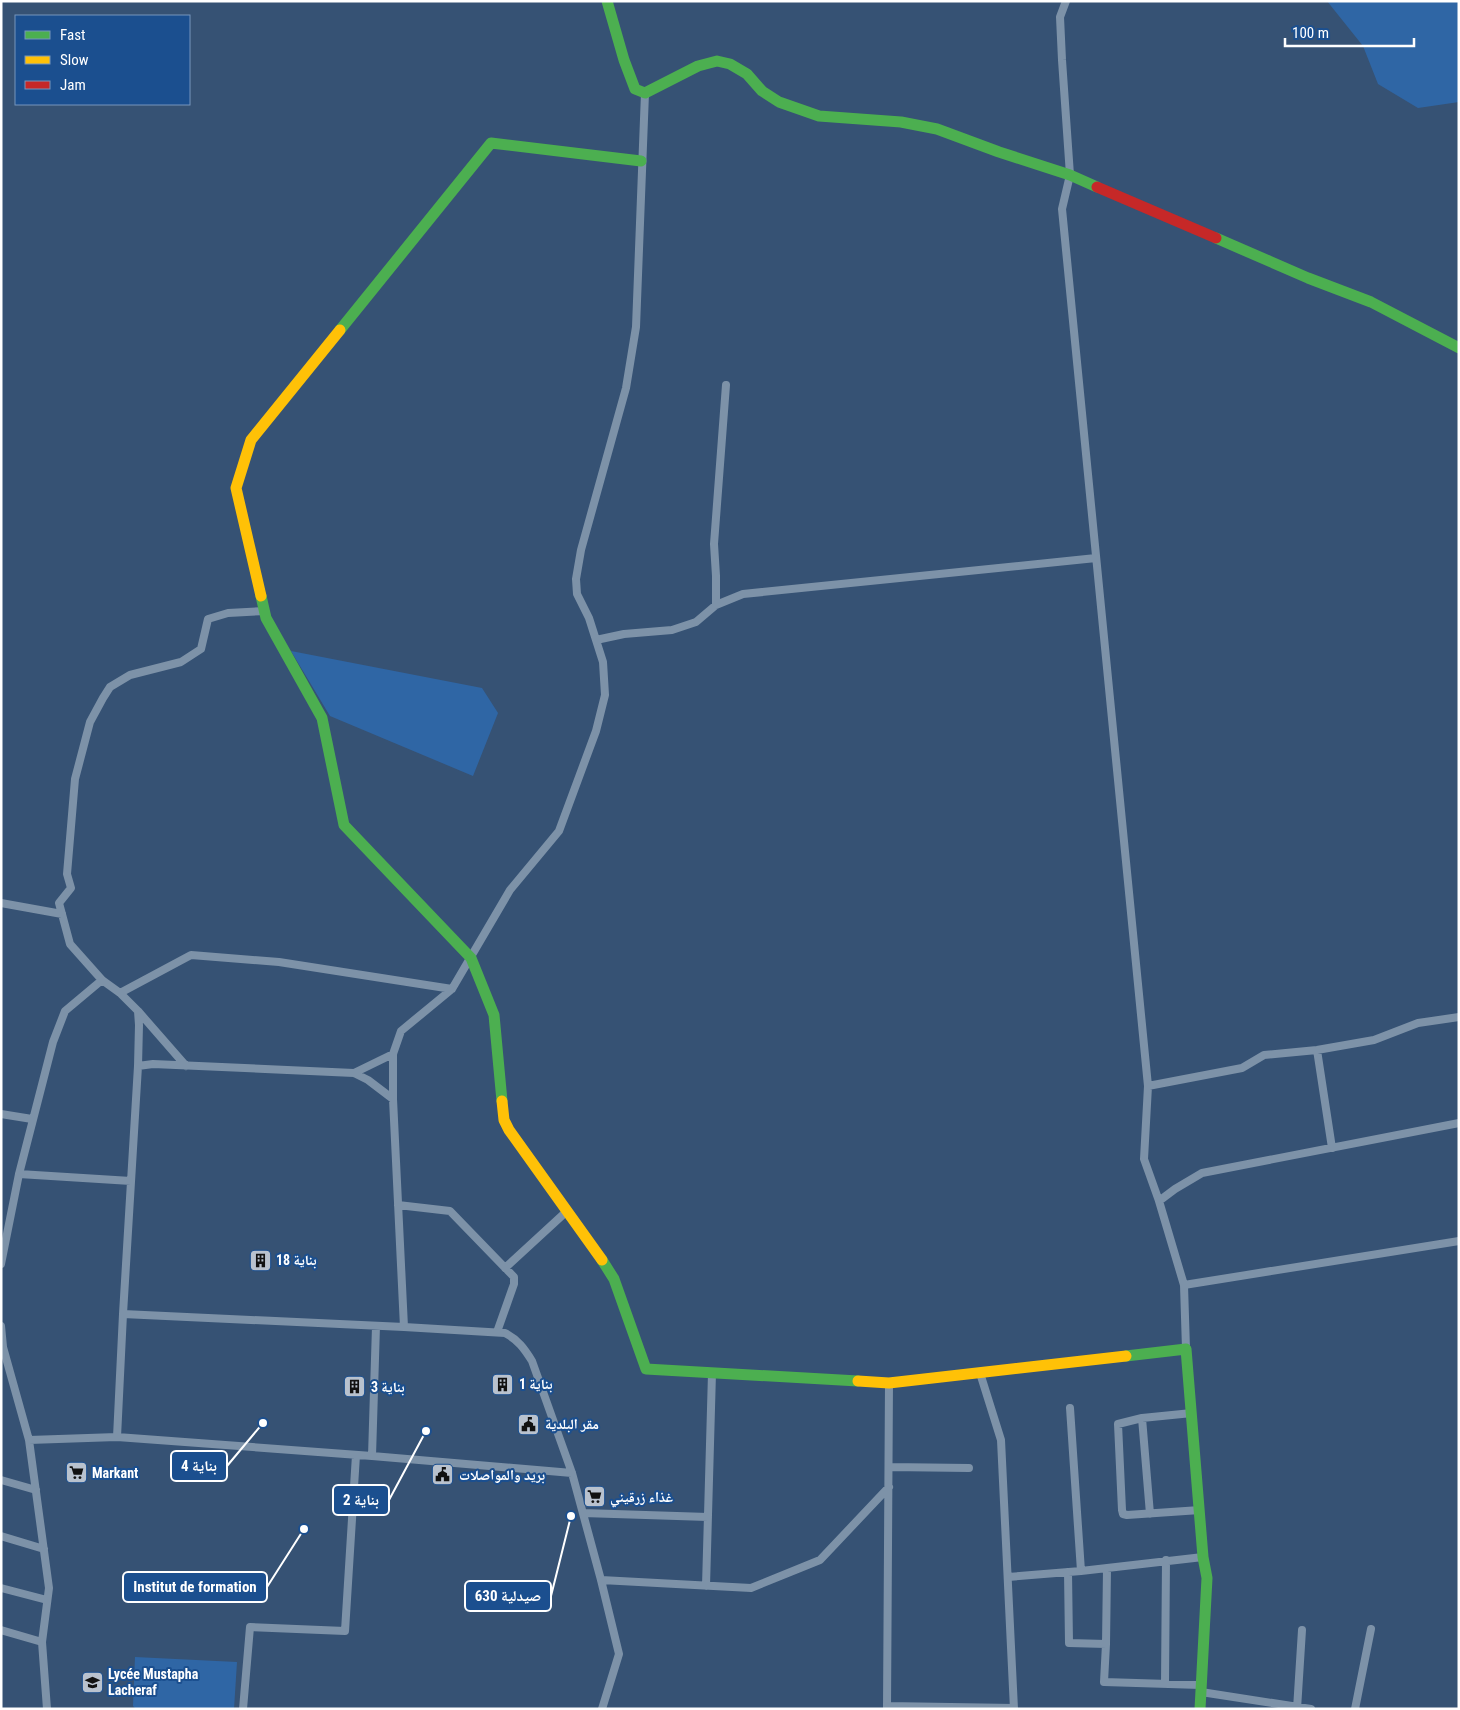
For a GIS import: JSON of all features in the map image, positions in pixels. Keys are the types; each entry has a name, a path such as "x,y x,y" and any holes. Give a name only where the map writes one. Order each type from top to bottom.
{"street":[{"path":"607,1 634,89 645,93 698,66 717,61 730,64 747,74 762,91 779,102 819,116 900,122 936,129 1070,175 1308,278 1370,302 1459,348"},
{"path":"1066,1 1060,17 1070,175 1062,209 1148,1086 1144,1159 1159,1201 1184,1285 1186,1349 1203,1557 1207,1578 1200,1709"},
{"path":"404,1327 393,1099 393,1054 401,1031 452,990 510,890 559,831 596,731 605,695 602,662 589,618 577,594 576,579 581,550 626,388 635,335 645,93"},
{"path":"641,161 491,143 251,440 236,488 266,618 322,718 344,825 471,958 494,1015 504,1120 509,1130 614,1279 646,1369 889,1383 1186,1349"},
{"path":"716,605 714,544 726,386"},
{"path":"596,640 624,634 672,630 696,622 716,605 743,594 1096,558"},
{"path":"186,1066 138,1011 102,980 70,944 59,903 71,888 67,874 75,780 90,722 110,687 130,675 181,662 200,649 208,618 228,613 265,611"},
{"path":"1,903 62,914"},
{"path":"120,994 191,955 279,962 452,990"},
{"path":"1,1264 19,1174 53,1042 65,1011 102,980"},
{"path":"117,1437 138,1066 138,1011"},
{"path":"1148,1086 1242,1068 1264,1055 1317,1050 1374,1040 1418,1023 1459,1017"},
{"path":"1317,1050 1332,1148"},
{"path":"354,1073 393,1054"},
{"path":"138,1066 153,1064 354,1073 368,1080 393,1099"},
{"path":"1,1114 32,1119"},
{"path":"1159,1201 1202,1173 1459,1123"},
{"path":"19,1174 131,1182"},
{"path":"398,1205 450,1211 505,1268 515,1281 497,1332"},
{"path":"505,1268 567,1212"},
{"path":"1184,1285 1459,1241"},
{"path":"123,1314 497,1332 515,1338 532,1360 572,1473 619,1654 602,1709"},
{"path":"1,1326 3,1347 29,1440 49,1588 42,1642 47,1709"},
{"path":"372,1456 376,1326"},
{"path":"706,1586 712,1373"},
{"path":"889,1383 887,1707 1014,1709 1001,1440 980,1373"},
{"path":"1070,1408 1080,1572"},
{"path":"1192,1414 1142,1418 1118,1424 1122,1510 1127,1515 1200,1510"},
{"path":"1142,1418 1150,1514"},
{"path":"29,1440 117,1437 572,1473"},
{"path":"242,1709 250,1627 345,1631 356,1455"},
{"path":"889,1467 968,1468"},
{"path":"1,1480 36,1490"},
{"path":"601,1580 751,1588 820,1560 889,1487"},
{"path":"583,1513 708,1517"},
{"path":"1,1536 44,1549"},
{"path":"1008,1577 1080,1572 1166,1560 1203,1557"},
{"path":"1165,1684 1166,1560"},
{"path":"1107,1568 1104,1682 1165,1684 1201,1688 1311,1709"},
{"path":"1068,1572 1069,1643 1106,1644"},
{"path":"1,1588 47,1600"},
{"path":"1355,1709 1372,1629"},
{"path":"1,1630 42,1642"},
{"path":"1298,1708 1302,1630"}],"shaded area":[{"path":"1327,1 1459,1 1459,102 1418,108 1378,84 1363,46"},
{"path":"291,651 482,688 498,713 473,776 330,716"},
{"path":"135,1657 237,1662 234,1709 136,1709 133,1706"}],"traffic: fast":[{"path":"607,1 624,60 635,89 645,93 698,66 717,61 730,64 747,74 762,91 779,102 819,116 901,122 937,129 1070,175 1097,187"},
{"path":"340,330 491,143 641,161"},
{"path":"1216,238 1308,278 1371,302 1459,348"},
{"path":"261,596 266,618 322,718 344,825 471,958 494,1015 502,1101"},
{"path":"602,1260 614,1279 646,1369 858,1381"},
{"path":"1126,1356 1186,1349 1203,1557 1207,1578 1200,1709"}],"traffic: slow":[{"path":"261,596 236,488 251,440 340,330"},
{"path":"502,1101 504,1120 509,1130 602,1260"},
{"path":"858,1381 889,1383 1126,1356"}],"traffic: jam":[{"path":"1097,187 1216,238"}],"place":[{"name":"بناية 18","path":"260,1260"},
{"name":"بناية 1","path":"503,1384"},
{"name":"بناية 3","path":"355,1387"},
{"name":"بناية 4","path":"263,1423"},
{"name":"مقر البلدية","path":"529,1424"},
{"name":"بناية 2","path":"426,1431"},
{"name":"Markant","path":"76,1473"},
{"name":"بريد والمواصلات","path":"443,1475"},
{"name":"غذاء زرقيني","path":"594,1497"},
{"name":"صيدلية 630","path":"571,1516"},
{"name":"Institut de formation","path":"304,1529"},
{"name":"Lycée Mustapha Lacheraf","path":"92,1682"}]}
